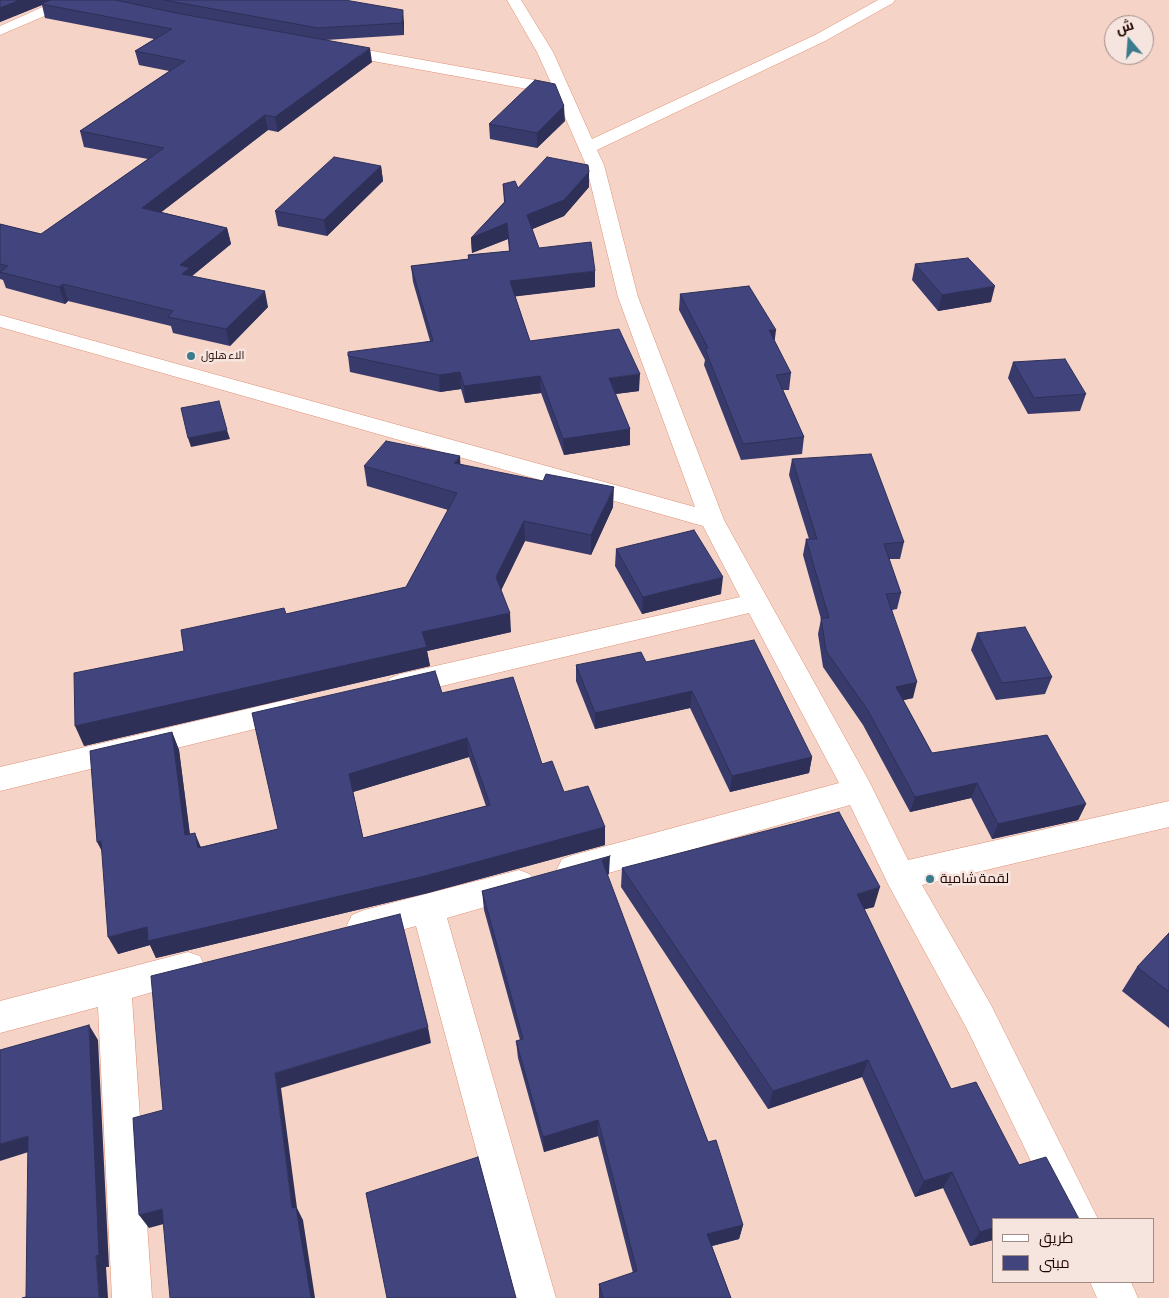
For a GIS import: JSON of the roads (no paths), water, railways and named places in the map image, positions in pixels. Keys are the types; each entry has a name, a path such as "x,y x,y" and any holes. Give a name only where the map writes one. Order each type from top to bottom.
{"street":[{"path":"0,30 70,0"},
{"path":"514,0 545,52 595,165 628,297 712,520 858,790 900,876 979,1017 1079,1218"},
{"path":"587,148 820,38 888,0"},
{"path":"323,46 562,90"},
{"path":"0,321 712,520"},
{"path":"371,692 757,602"},
{"path":"0,779 313,705"},
{"path":"332,932 428,909 858,790"},
{"path":"900,876 1169,814"},
{"path":"428,909 536,1298"},
{"path":"0,1016 218,960"},
{"path":"114,986 132,1298"},
{"path":"1110,1283 1118,1298"}],"place":[{"name":"الاء هلول","path":"191,356"},
{"name":"لقمة شامية","path":"930,879"}]}
